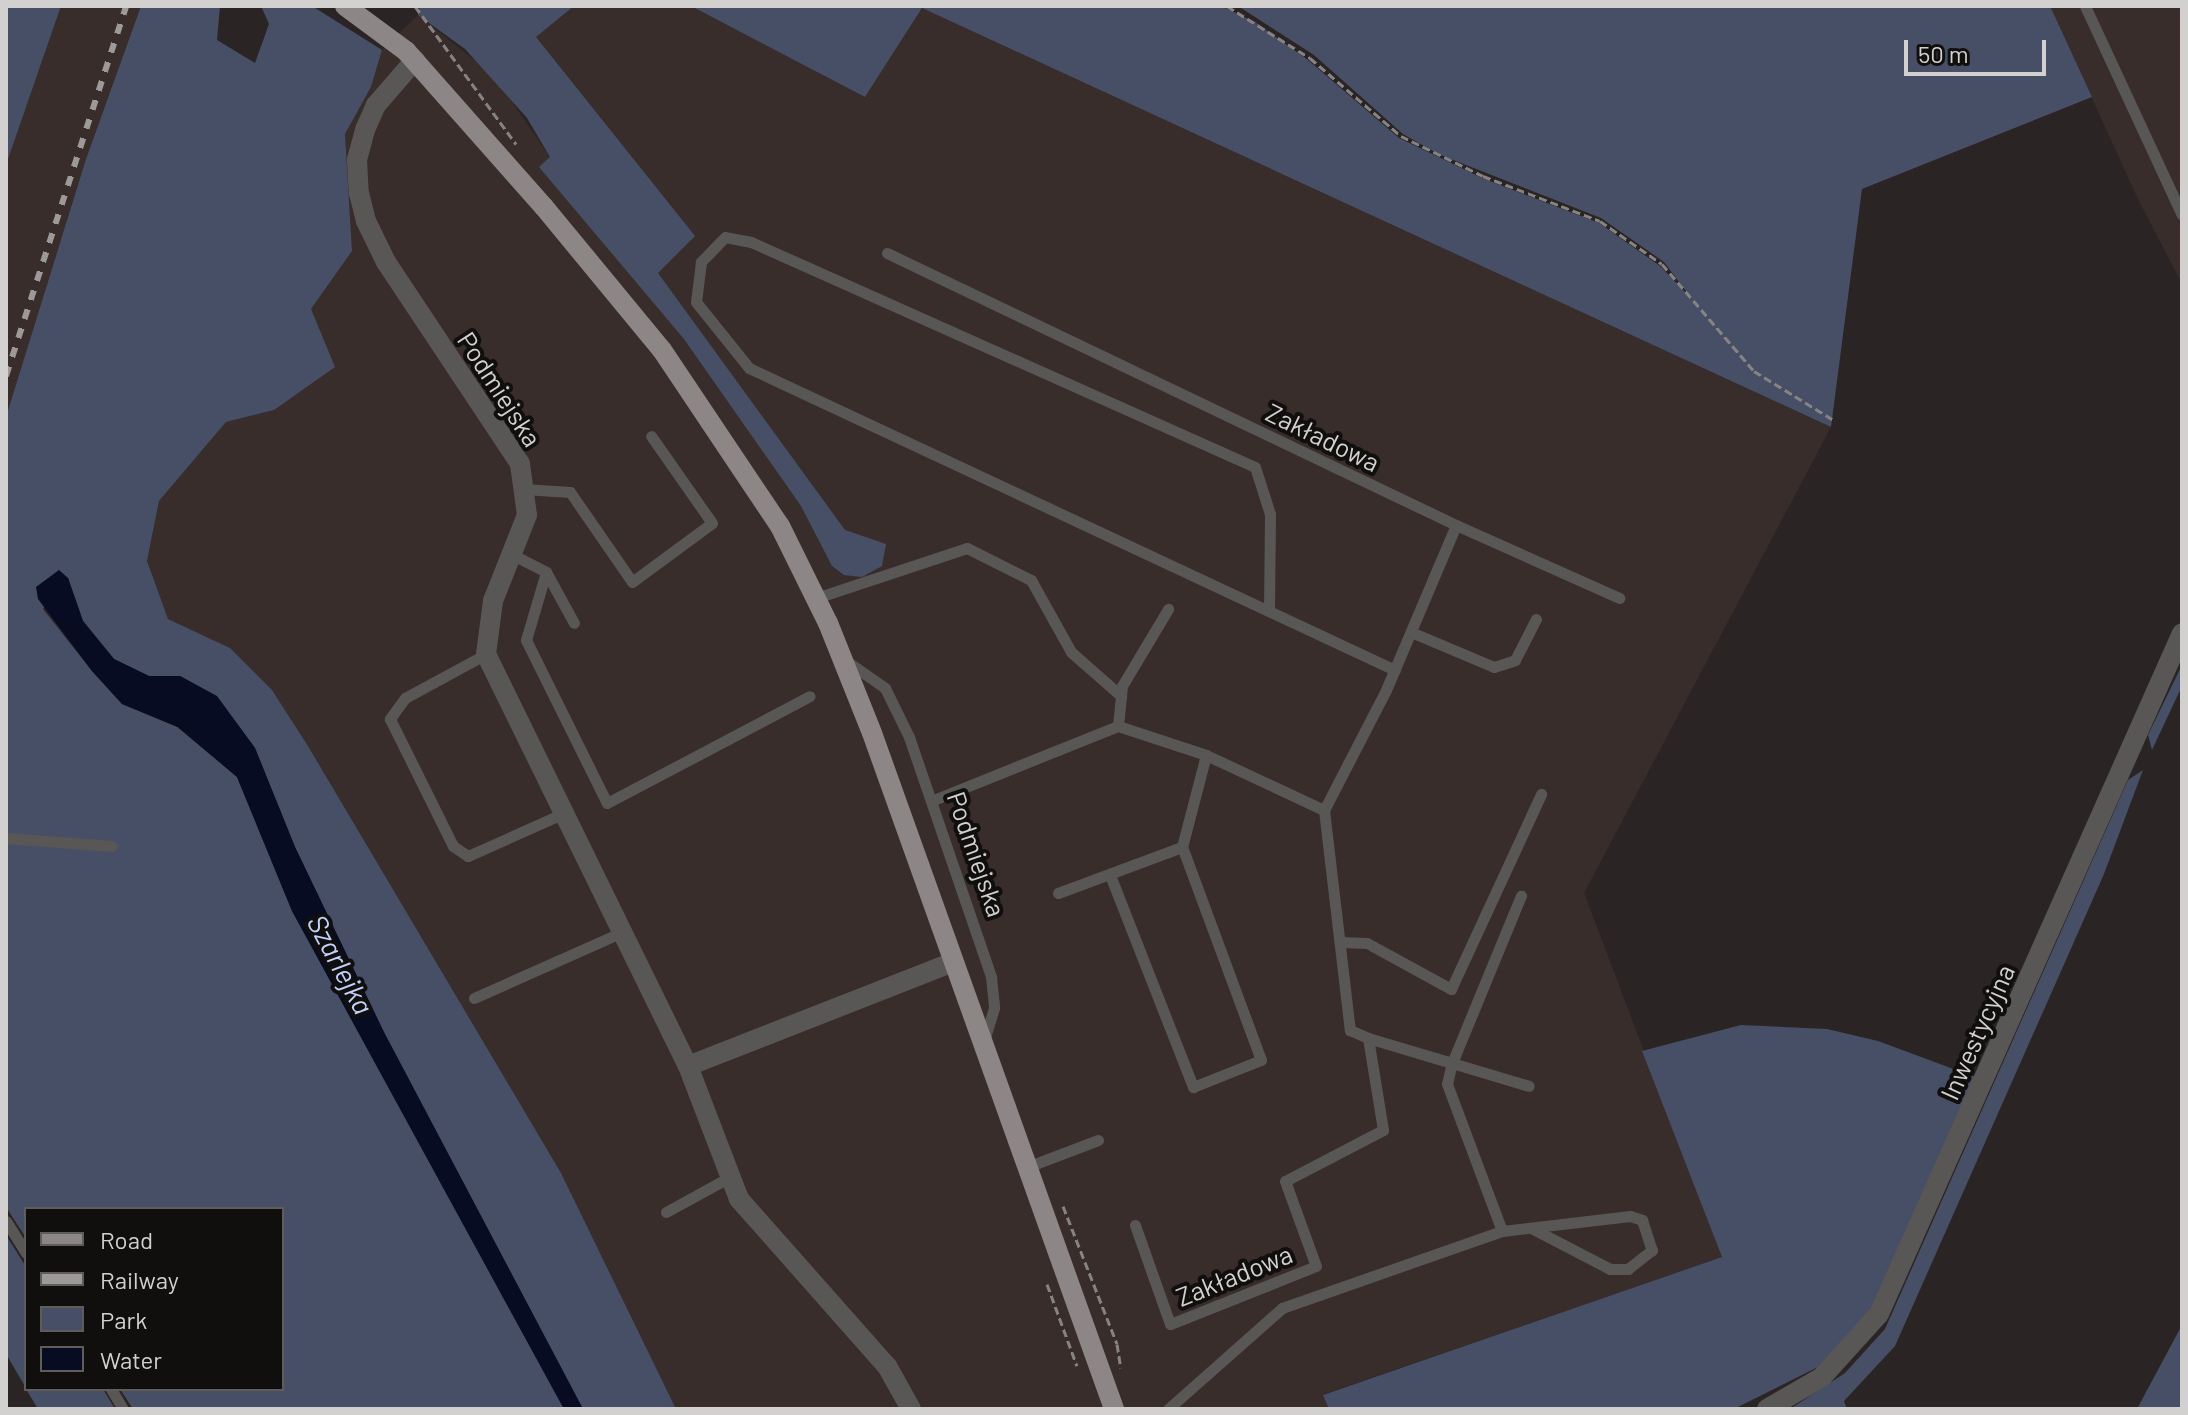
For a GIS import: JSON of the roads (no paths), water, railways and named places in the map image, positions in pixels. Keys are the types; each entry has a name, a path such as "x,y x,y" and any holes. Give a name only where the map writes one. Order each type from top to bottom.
{"main road":[{"path":"345,6 415,60 662,350 753,480 816,598 843,659 1114,1409"}],"street":[{"name":"Podmiejska","path":"415,60 376,105 357,160 366,221 386,262 520,464 527,515 515,556 493,601 486,654"},
{"name":"Inwestycyjna","path":"1767,1409 1822,1377 1879,1314 2182,633"},
{"path":"486,654 620,933 688,1066 739,1199 770,1240 840,1309 887,1366 911,1409"},
{"path":"688,1066 953,962"}],"lane":[{"path":"2085,6 2182,215"},
{"path":"1269,611 1270,514 1255,467 751,242 725,237 701,262 696,302 749,368 1395,670"},
{"name":"Zakładowa","path":"887,253 1456,525 1619,598"},
{"path":"524,489 570,492 632,582 712,523 651,436"},
{"path":"931,801 1118,726 1206,755 1324,810 1395,670 1456,525"},
{"path":"816,598 967,548 1031,580 1071,652 1121,696"},
{"path":"515,556 546,572 574,623"},
{"path":"546,572 526,640 607,803 810,696"},
{"path":"1118,726 1122,686 1168,609"},
{"path":"1411,632 1494,667 1515,660 1536,619"},
{"path":"486,654 405,698 390,719 453,846 468,856 562,814"},
{"name":"Podmiejska","path":"843,659 876,679 897,706 991,977 994,1008 983,1044"},
{"path":"1110,875 1193,1087 1261,1060 1182,847 1206,755"},
{"path":"1340,942 1367,943 1451,989 1541,794"},
{"name":"Zakładowa","path":"1135,1225 1170,1324 1316,1266 1285,1181 1383,1130 1368,1038 1350,1030 1324,810"},
{"path":"6,838 112,846"},
{"path":"1058,893 1182,847"},
{"path":"1502,1231 1447,1084 1452,1063 1521,896"},
{"path":"474,998 620,933"},
{"path":"1368,1038 1529,1086"},
{"path":"1027,1167 1098,1140"},
{"path":"666,1212 730,1177"},
{"path":"1168,1409 1282,1308 1502,1231 1630,1216 1642,1220 1652,1250 1645,1261 1628,1269 1610,1269 1533,1229"},
{"path":"6,1221 24,1250"},
{"path":"112,1391 123,1409"}],"water":[{"name":"Szarlejka","path":"59,570 68,578 83,621 114,659 149,676 180,676 217,696 255,748 295,847 384,1032 583,1409 564,1409 292,911 237,777 178,727 122,704 92,671 38,599 36,587"}],"railway":[{"path":"6,376 126,6"}]}
